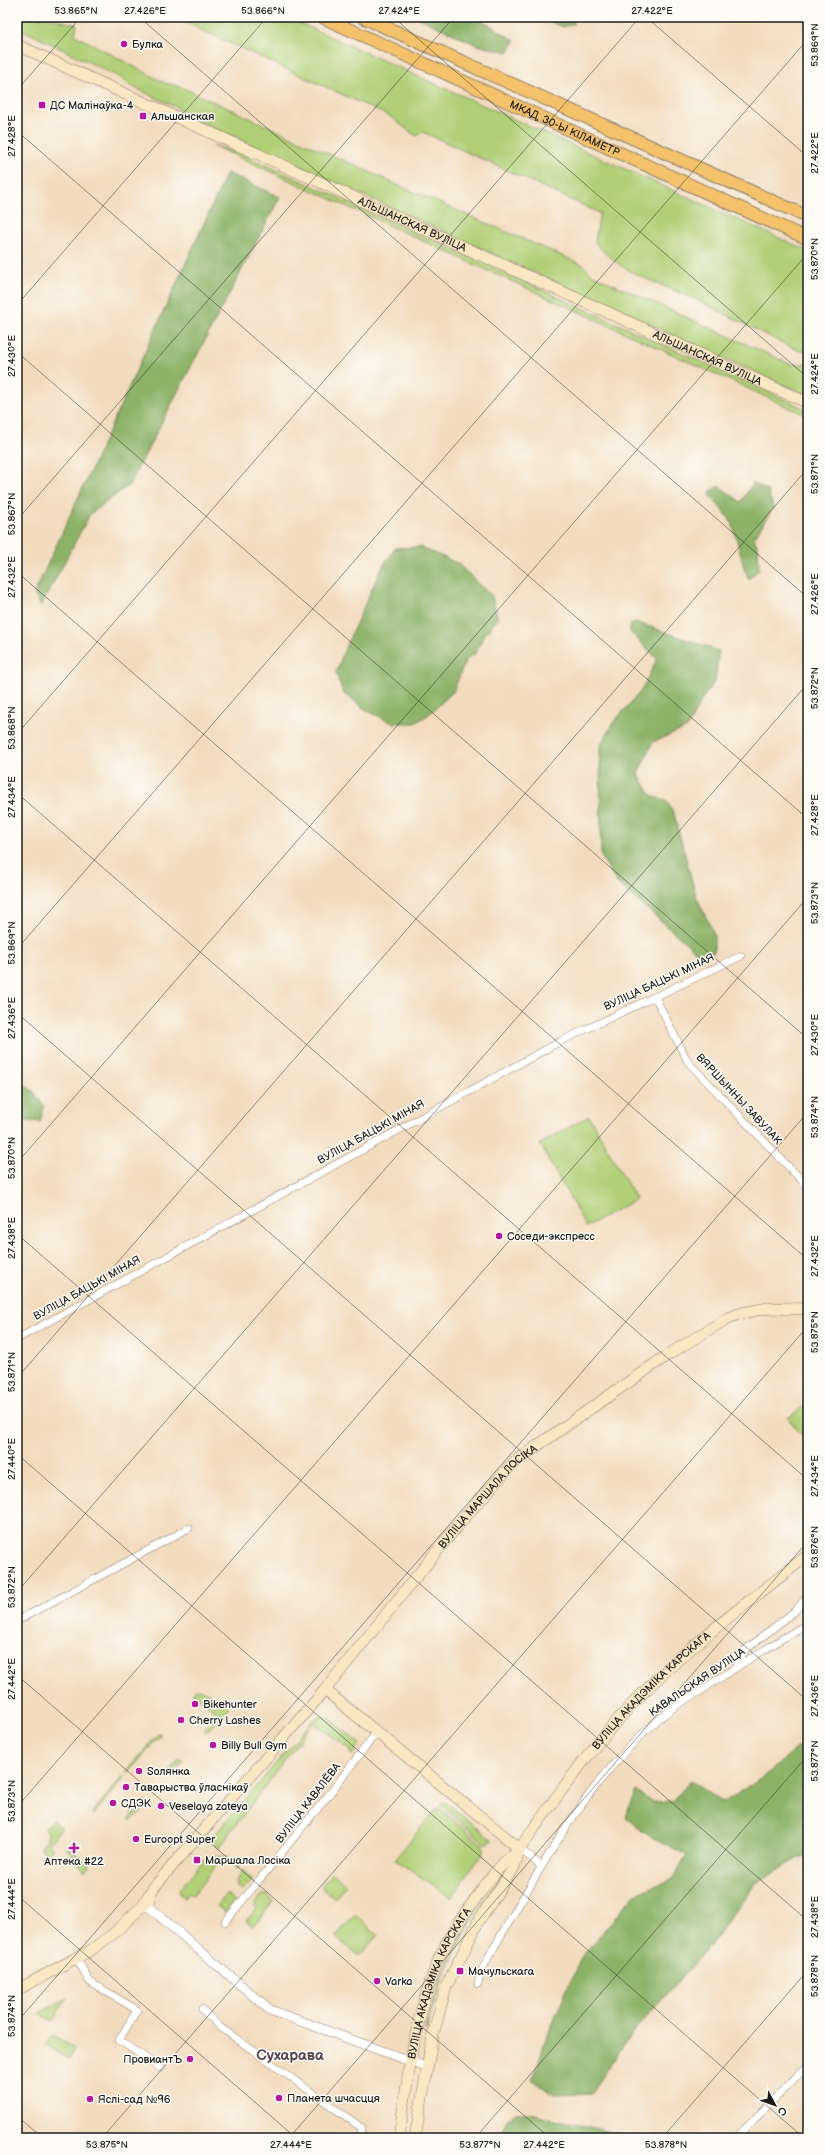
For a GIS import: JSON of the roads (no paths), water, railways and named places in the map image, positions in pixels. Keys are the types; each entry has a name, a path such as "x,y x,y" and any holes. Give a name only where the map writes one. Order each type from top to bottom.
{"highway":[{"name":"МКАД, 30-Ы КІЛАМЕТР","path":"322,17 808,239"},
{"name":"МКАД, 30-Ы КІЛАМЕТР","path":"364,17 808,217"}],"main road":[{"name":"АЛЬШАНСКАЯ ВУЛІЦА","path":"17,45 808,403"},
{"name":"ВУЛІЦА МАРШАЛА ЛОСІКА","path":"17,1990 77,1959 114,1934 144,1903 159,1891 233,1803 241,1789 325,1690 458,1525 503,1474 523,1455 669,1354 728,1318 768,1308 808,1310"},
{"name":"ВУЛІЦА АКАДЭМІКА КАРСКАГА","path":"399,2138 412,2062 431,1982 444,1949 468,1909 497,1870 520,1849 579,1768 640,1696 712,1630 808,1555"},
{"path":"325,1690 520,1849"},
{"name":"ВУЛІЦА АКАДЭМІКА КАРСКАГА","path":"415,2138 426,2067 439,2010 455,1967 486,1907 514,1867 520,1849"}],"street":[{"name":"ВУЛІЦА БАЦЬКІ МІНАЯ","path":"17,1339 561,1040 741,956"},
{"name":"ВЯРШЫННЫ ЗАВУЛАК","path":"655,997 688,1062 808,1187"},
{"path":"17,1621 189,1528"},
{"path":"736,1668 744,1651 795,1611 808,1596"},
{"name":"КАВАЛЬСКАЯ ВУЛІЦА","path":"478,1984 481,1972 488,1958 540,1865 571,1818 598,1782 622,1755 661,1717 804,1625"},
{"name":"ВУЛІЦА КАВАЛЁВА","path":"225,1922 318,1809 376,1733"},
{"path":"520,1849 540,1865"},
{"path":"144,1903 270,2010 426,2067"},
{"path":"77,1959 90,1982 137,2010 118,2040 160,2068"},
{"path":"202,2009 220,2027 362,2128 361,2138"},
{"path":"736,2138 808,2065"}],"place":[{"name":"Булка","path":"124,44"},
{"name":"ДС Малінаўка-4","path":"42,105"},
{"name":"Альшанская","path":"143,116"},
{"name":"Соседи-экспресс","path":"499,1236"},
{"name":"Bikehunter","path":"195,1704"},
{"name":"Cherry Lashes","path":"181,1720"},
{"name":"Billy Bull Gym","path":"213,1745"},
{"name":"Sолянка","path":"139,1771"},
{"name":"Таварыства ўласнікаў","path":"126,1787"},
{"name":"СДЭК","path":"113,1803"},
{"name":"Veselaya zateya","path":"161,1806"},
{"name":"Euroopt Super","path":"136,1839"},
{"name":"Аптека #22","path":"74,1848"},
{"name":"Маршала Лосіка","path":"197,1860"},
{"name":"Мачульскага","path":"460,1971"},
{"name":"Varka","path":"377,1981"},
{"name":"ПровиантЪ","path":"190,2059"},
{"name":"Планета шчасцця","path":"279,2098"},
{"name":"Яслі-сад №96","path":"90,2099"}],"district":[{"name":"Сухарава","path":"290,2055"}]}
